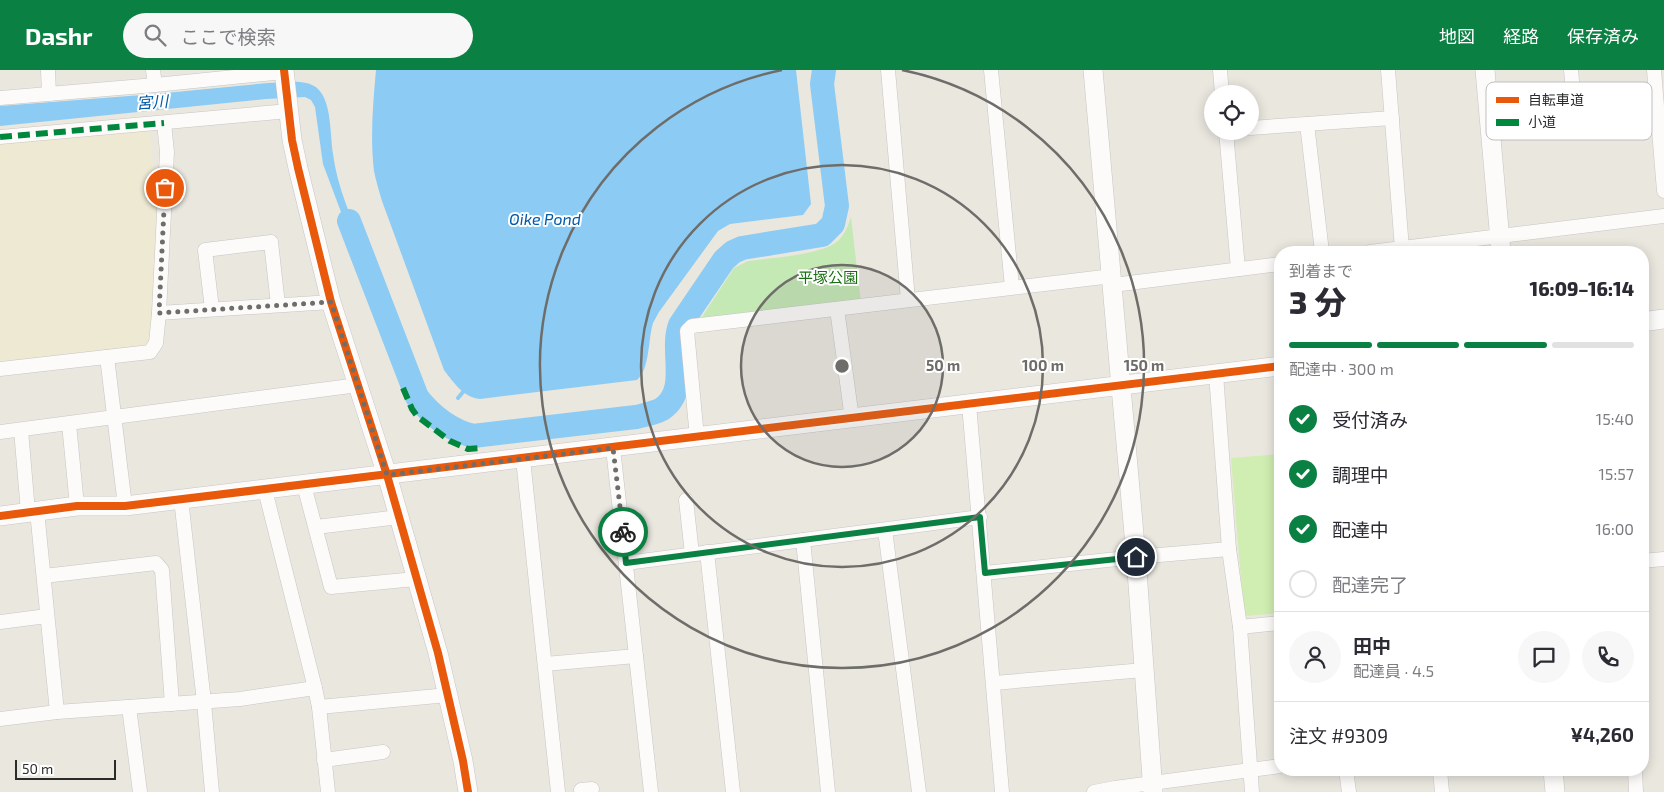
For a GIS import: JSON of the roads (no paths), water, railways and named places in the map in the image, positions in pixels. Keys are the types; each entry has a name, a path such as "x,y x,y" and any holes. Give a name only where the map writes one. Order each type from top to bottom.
{"street":[{"path":"48,70 49,94"},
{"path":"154,70 155,85"},
{"path":"888,70 908,300"},
{"path":"991,70 1012,287"},
{"path":"1093,70 1136,557 1153,787"},
{"path":"1220,70 1221,85"},
{"path":"1388,70 1402,246"},
{"path":"1654,70 1664,191"},
{"path":"0,98 284,73 298,168 331,302 387,475 438,653 463,761 468,792"},
{"path":"0,137 164,123 288,109"},
{"path":"1652,115 1658,114"},
{"path":"1259,127 1392,118"},
{"path":"0,369 150,352 156,344 167,152 164,123"},
{"path":"1307,124 1321,246"},
{"path":"1227,140 1238,269"},
{"path":"1492,140 1500,244"},
{"path":"1461,246 1500,244 1664,216"},
{"path":"212,309 205,250 271,242 278,305"},
{"path":"697,438 687,331 692,326 1012,287 1112,280 1274,265"},
{"path":"159,313 331,302"},
{"path":"837,309 852,419"},
{"path":"1649,321 1664,320"},
{"path":"107,357 125,506"},
{"path":"0,516 77,506 125,506 265,490 1274,367"},
{"path":"1216,374 1229,549 1240,626 1252,792"},
{"path":"0,432 358,385"},
{"path":"969,404 985,573 1002,792"},
{"path":"69,424 77,506"},
{"path":"21,430 44,576 57,712"},
{"path":"613,448 651,792"},
{"path":"522,459 558,792"},
{"path":"304,485 331,587 416,579"},
{"path":"265,490 319,707 328,792"},
{"path":"182,499 212,792"},
{"path":"686,500 692,554"},
{"path":"316,527 398,517"},
{"path":"626,563 980,517"},
{"path":"885,530 919,792"},
{"path":"803,540 828,792"},
{"path":"985,573 1229,549"},
{"path":"707,552 733,792"},
{"path":"1649,560 1664,559"},
{"path":"44,576 156,563 162,570 172,704"},
{"path":"0,622 47,616"},
{"path":"1240,626 1274,623"},
{"path":"544,664 636,656"},
{"path":"994,683 1144,670"},
{"path":"0,719 57,712 240,699 315,688"},
{"path":"319,707 448,695"},
{"path":"130,707 140,792"},
{"path":"324,760 383,752"},
{"path":"1094,792 1153,787 1274,767"},
{"path":"1347,776 1348,792"},
{"path":"1441,776 1442,792"},
{"path":"1554,776 1555,792"},
{"path":"1635,776 1636,792"}],"water":[{"name":"Oike Pond","path":"376,70 796,70 811,204 803,215 730,224 718,231 654,320 644,369 637,380 480,399 474,398 459,389 444,370 381,197 374,171 372,146"},
{"name":"宮川","path":"268,83 306,83 317,88 322,94 330,119 333,154 338,179 364,250 356,252 323,164 315,107 311,100 305,97 266,99 0,126 0,106"}],"waterway":[{"path":"349,221 417,397 428,410 449,426 473,436 636,417 653,413 662,409 675,392 680,325 724,260 733,252 742,248 822,235 833,224 837,206 822,84 824,70"},
{"path":"458,398 463,392"},
{"path":"442,420 446,414"}],"park label":[{"name":"平塚公園","path":"828,278"}]}
